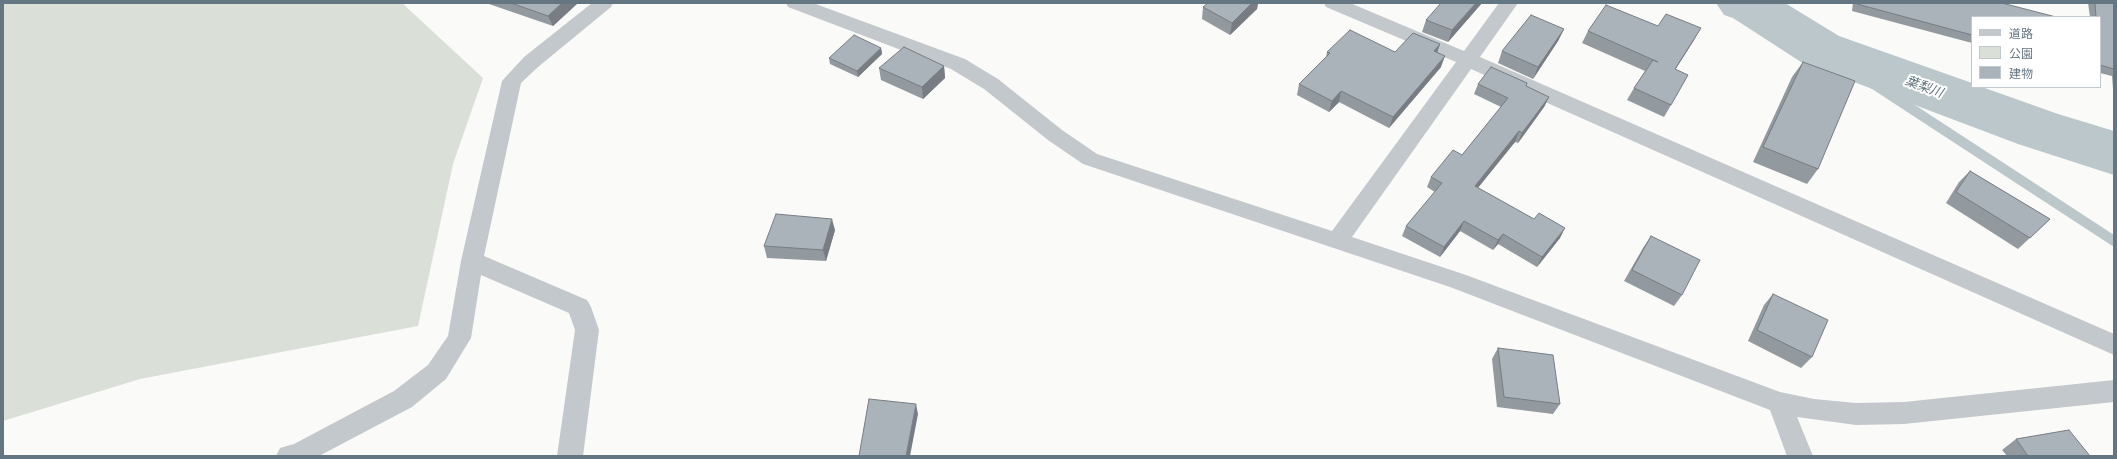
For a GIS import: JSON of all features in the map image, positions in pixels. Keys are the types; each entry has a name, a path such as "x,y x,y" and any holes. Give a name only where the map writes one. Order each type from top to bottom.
{"street":[{"path":"288,456 297,455 403,399 437,372 459,338 472,261 512,81 530,62 604,3"},
{"path":"794,3 958,64 991,84 1055,135 1090,159 1336,242 1458,281 1779,403 1814,410 1856,414 1904,413 2114,392"},
{"path":"1333,3 1468,60 2114,346"},
{"path":"1336,242 1509,3"},
{"path":"472,261 579,308 587,330 570,456"},
{"path":"1779,403 1800,456"}],"green space":[{"path":"3,3 402,3 483,78 453,164 418,326 140,379 3,421"}],"building":[{"path":"511,3 562,3 548,16"},
{"path":"1208,3 1252,3 1232,23 1203,7"},
{"path":"1441,3 1476,3 1452,30 1426,20"},
{"path":"2002,3 2052,16 1971,16 1971,35 1857,4"},
{"path":"2095,3 2114,3 2114,69 2101,65 2101,16 2096,16"},
{"path":"1606,5 1658,26 1666,14 1701,28 1675,69 1688,75 1671,105 1634,88 1653,60 1658,62 1588,31"},
{"path":"1531,15 1564,29 1538,67 1502,51"},
{"path":"1350,30 1395,52 1413,33 1440,44 1434,51 1445,56 1393,117 1341,91 1332,101 1299,84 1330,53 1327,52"},
{"path":"854,35 881,48 857,71 829,58"},
{"path":"904,47 944,66 922,87 879,68"},
{"path":"1803,62 1855,81 1818,169 1763,147"},
{"path":"1491,67 1527,83 1526,86 1549,97 1522,133 1519,131 1475,186 1534,219 1539,213 1565,228 1542,257 1503,234 1498,240 1464,221 1444,247 1406,226 1442,183 1431,177 1453,150 1462,155 1508,98 1478,84"},
{"path":"1970,171 2050,219 2030,238 1956,192"},
{"path":"776,214 832,219 823,250 764,246"},
{"path":"1651,236 1700,260 1682,295 1632,270"},
{"path":"1773,294 1828,320 1812,357 1757,330"},
{"path":"1498,348 1553,355 1560,404 1504,397"},
{"path":"869,399 916,404 906,456 859,456"},
{"path":"2069,430 2090,456 2028,456 2016,439"}],"waterway":[{"name":"葉梨川","path":"1742,3 1751,6 1820,49 2038,129 2114,153"},
{"path":"1820,49 2114,241"}]}
